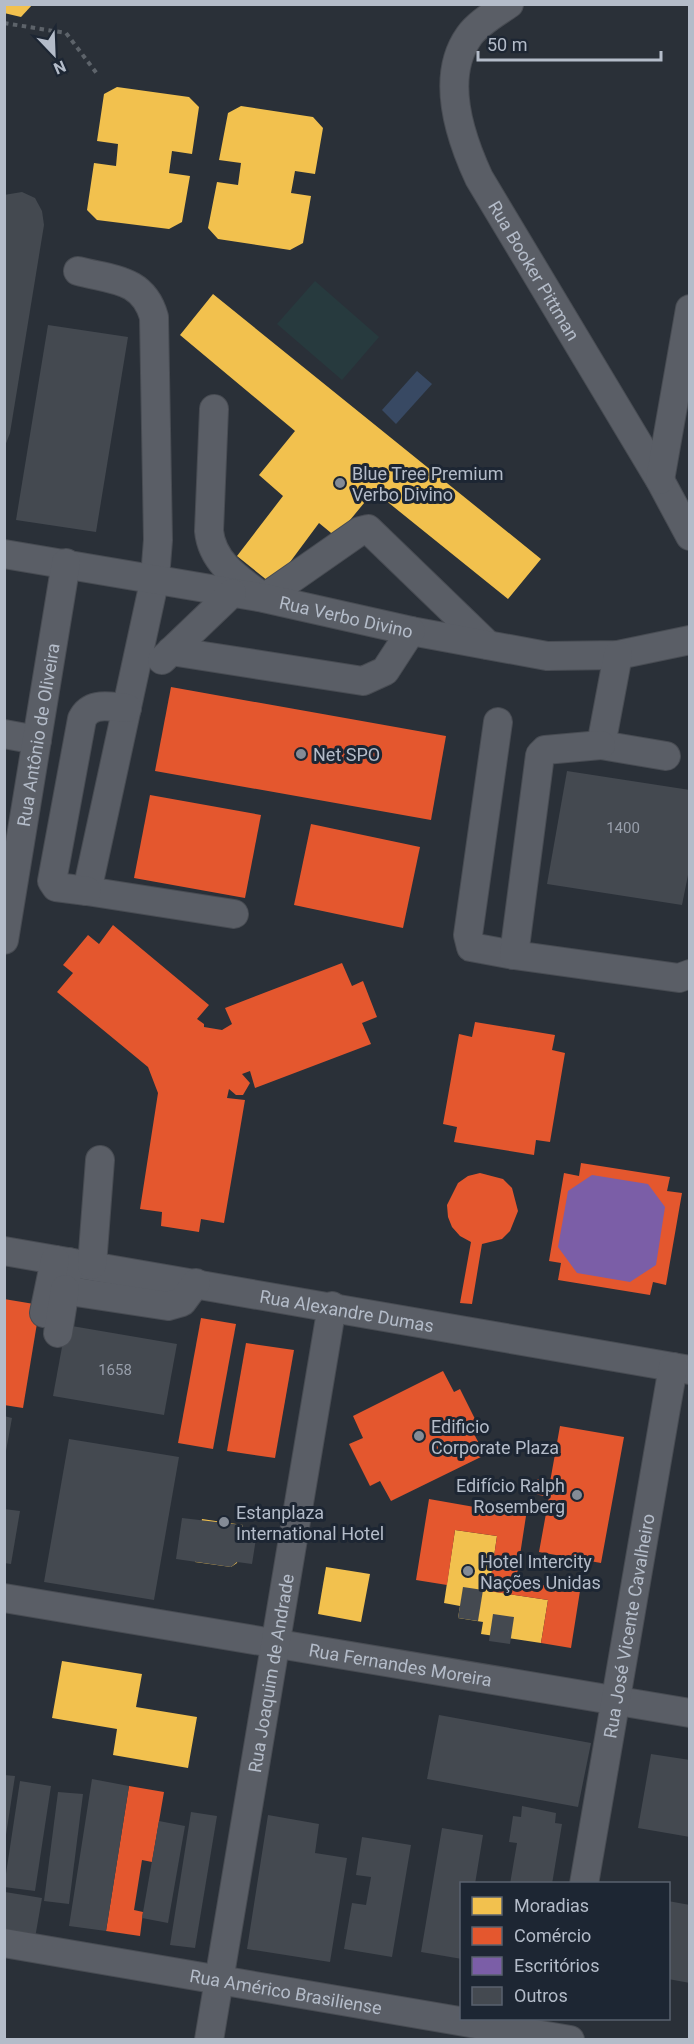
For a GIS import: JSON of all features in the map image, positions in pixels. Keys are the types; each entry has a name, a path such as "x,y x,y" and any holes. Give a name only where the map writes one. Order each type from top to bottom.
{"street":[{"name":"Rua Booker Pittman","path":"509,4 493,14 469,35 456,64 456,114 463,143 479,178 660,480 690,536"},
{"path":"78,271 140,289 154,317 158,540 155,578 87,891"},
{"path":"660,480 690,309"},
{"path":"214,409 208,531 210,545 227,577 171,651 129,698 98,706 88,711 82,719 52,881 56,887 234,914"},
{"path":"264,598 360,531 368,529 488,645"},
{"name":"Rua Verbo Divino","path":"4,554 155,578 227,577 264,598 411,631 547,656 618,655 690,640"},
{"name":"Rua Antônio de Oliveira","path":"4,940 7,907 38,740 66,563"},
{"path":"171,651 363,681 385,671 411,631"},
{"path":"601,745 618,655"},
{"path":"498,722 468,935 471,947 679,978 690,974"},
{"path":"4,734 38,740"},
{"path":"514,955 540,756 545,750 601,745 666,756"},
{"path":"492,768 536,776"},
{"path":"51,1323 70,1268 100,1160"},
{"name":"Rua Alexandre Dumas","path":"4,1251 70,1268 196,1283 681,1368"},
{"name":"Rua Joaquim de Andrade","path":"209,2040 332,1306"},
{"name":"Rua José Vicente Cavalheiro","path":"584,1882 614,1700 681,1368"},
{"name":"Rua Fernandes Moreira","path":"4,1598 690,1713"},
{"name":"Rua Américo Brasiliense","path":"4,1943 460,2017"},
{"name":"Rua Américo Brasiliense","path":"477,2020 563,2034"}],"path":[{"path":"4,23 66,33 98,75"}],"green space":[{"path":"315,281 379,337 342,380 277,324"}],"water":[{"path":"417,371 432,384 396,424 382,410"}],"building: Moradias":[{"path":"4,4 33,4 21,17 4,13"},
{"path":"117,87 189,97 199,107 192,154 172,151 169,173 190,176 182,222 169,229 97,220 87,210 94,163 116,166 118,144 97,141 104,94"},
{"path":"241,106 313,117 323,128 315,174 295,171 291,193 311,196 303,243 290,250 218,239 208,228 217,182 238,185 241,163 219,160 228,113"},
{"path":"213,294 541,559 508,599 374,491 336,537 319,523 273,585 237,556 283,496 259,475 295,431 180,335"},
{"path":"202,1519 243,1525 237,1563 231,1567 195,1562"},
{"path":"455,1530 497,1536 489,1591 548,1600 541,1643 481,1634 483,1622 458,1618 460,1606 444,1603"},
{"path":"326,1567 370,1574 361,1622 318,1614"},
{"path":"62,1661 142,1674 136,1707 197,1717 188,1768 113,1755 117,1729 52,1718"}],"building: Comércio":[{"name":"Net SPO","path":"171,687 446,736 431,820 155,771"},
{"path":"150,795 261,815 245,898 134,878"},
{"path":"311,824 420,847 403,928 294,905"},
{"path":"113,925 209,1005 197,1019 204,1024 204,1027 222,1030 232,1024 225,1008 342,963 352,986 363,981 377,1017 362,1023 371,1044 255,1088 250,1071 242,1074 250,1083 243,1095 236,1095 229,1089 227,1098 245,1100 224,1223 201,1219 199,1232 161,1226 162,1212 140,1209 158,1093 148,1067 57,992 73,973 63,965 88,935 99,944"},
{"path":"475,1022 555,1035 552,1050 565,1053 550,1142 536,1140 534,1155 454,1142 457,1127 443,1124 459,1034 472,1037"},
{"path":"581,1163 670,1177 667,1191 682,1193 666,1285 653,1282 650,1295 558,1280 561,1263 549,1261 564,1173 579,1176"},
{"path":"480,1173 503,1179 512,1188 518,1211 510,1231 502,1239 482,1244 472,1304 460,1303 471,1242 460,1236 452,1227 447,1205 458,1183 468,1176"},
{"path":"4,1299 40,1305 23,1408 4,1405"},
{"path":"201,1318 236,1324 213,1449 178,1443"},
{"path":"246,1343 294,1350 275,1458 227,1451"},
{"name":"Edificio Corporate Plaza","path":"443,1371 454,1392 460,1389 481,1431 474,1434 485,1455 391,1501 380,1481 370,1486 349,1444 363,1438 353,1416"},
{"name":"Edifício Ralph Rosemberg","path":"560,1426 624,1437 601,1563 539,1552 549,1497 534,1494 537,1479 550,1482"},
{"path":"429,1499 526,1516 516,1581 580,1591 571,1648 541,1643 548,1600 489,1591 497,1536 455,1530 447,1585 416,1580"},
{"path":"129,1786 164,1792 152,1862 142,1860 134,1910 143,1912 140,1936 106,1931"}],"building: Escritórios":[{"path":"592,1175 648,1184 665,1207 656,1265 630,1282 577,1273 558,1247 568,1191"}],"building: Outros":[{"path":"22,192 35,198 42,211 44,225 10,433 5,446 4,195"},
{"path":"48,325 128,337 96,532 16,520"},
{"path":"567,771 690,790 690,865 682,905 547,884"},
{"path":"66,1325 177,1344 164,1415 53,1396"},
{"path":"4,1416 12,1418 6,1451 4,1451"},
{"path":"69,1439 179,1457 154,1600 44,1582"},
{"path":"4,1509 20,1511 11,1564 4,1563"},
{"path":"182,1518 243,1525 242,1529 257,1532 252,1564 237,1562 231,1567 176,1559"},
{"path":"463,1587 483,1590 478,1621 458,1618"},
{"path":"493,1614 514,1617 510,1644 489,1641"},
{"path":"439,1715 591,1743 578,1807 427,1779"},
{"path":"651,1754 690,1760 690,1837 638,1828"},
{"path":"4,1775 15,1776 6,1835 4,1835"},
{"path":"92,1779 129,1786 106,1931 69,1926"},
{"path":"20,1781 51,1786 35,1891 4,1887"},
{"path":"58,1792 83,1794 69,1904 44,1901"},
{"path":"522,1806 556,1813 555,1823 562,1824 552,1882 510,1882 517,1843 509,1842 513,1816 521,1817"},
{"path":"191,1812 217,1816 195,1948 170,1945"},
{"path":"268,1815 319,1824 315,1853 347,1858 330,1962 247,1949"},
{"path":"159,1821 185,1826 168,1923 142,1918"},
{"path":"442,1828 483,1835 475,1882 460,1882 460,1959 421,1952"},
{"path":"362,1837 411,1845 392,1957 344,1949 352,1903 366,1905 371,1877 356,1875"},
{"path":"5,1892 42,1898 35,1938 4,1933"},
{"path":"670,1901 690,1905 690,1983 670,1979"}],"place":[{"name":"Blue Tree Premium Verbo Divino","path":"340,483"},
{"name":"Net SPO","path":"301,754"},
{"name":"Edificio Corporate Plaza","path":"419,1436"},
{"name":"Edifício Ralph Rosemberg","path":"577,1495"},
{"name":"Estanplaza International Hotel","path":"224,1522"},
{"name":"Hotel Intercity Nações Unidas","path":"468,1571"}]}
